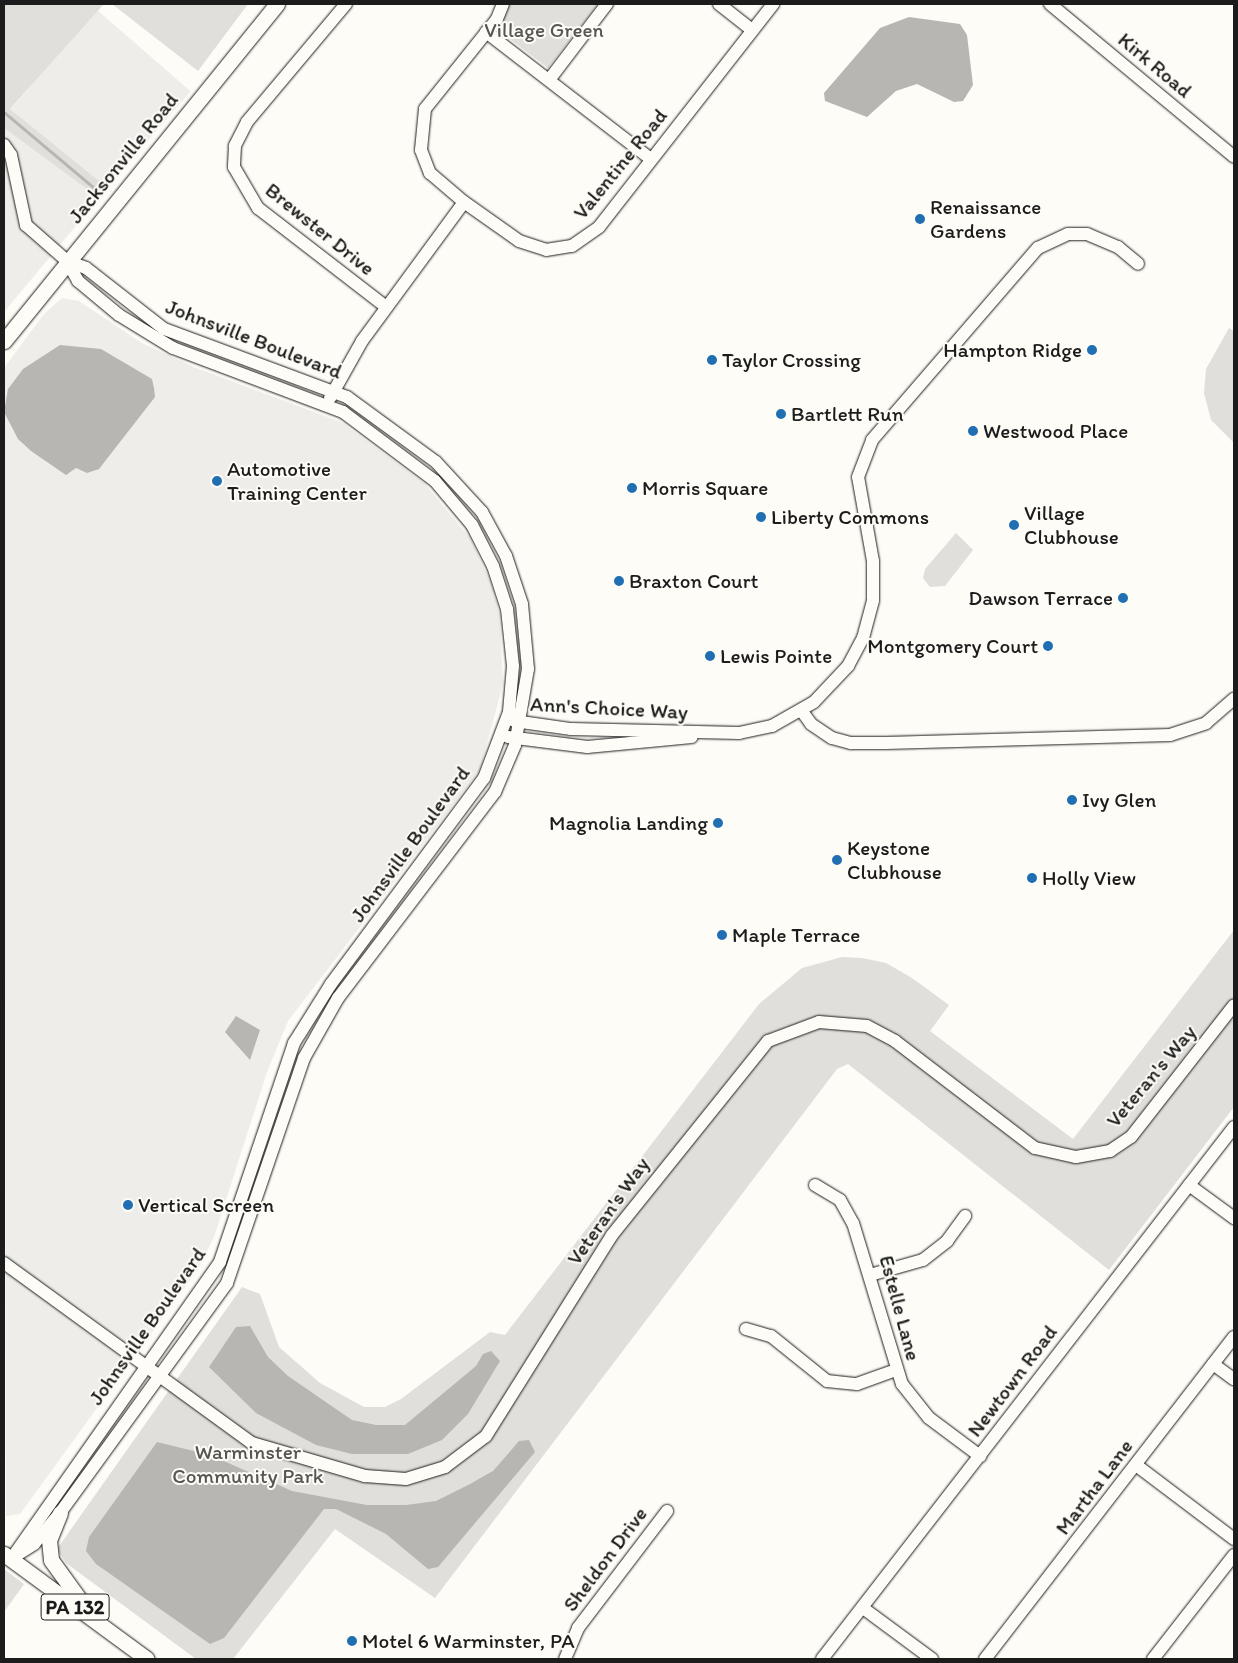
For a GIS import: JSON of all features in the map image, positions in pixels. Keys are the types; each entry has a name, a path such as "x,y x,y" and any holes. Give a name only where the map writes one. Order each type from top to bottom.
{"main road":[{"name":"Jacksonville Road","path":"4,341 277,4"},
{"path":"60,1513 50,1540 51,1560 99,1624"},
{"name":"PA 132","path":"7,1557 147,1659"}],"street":[{"name":"Brewster Drive","path":"346,4 246,122 235,146 234,167 258,208 386,307"},
{"name":"Valentine Road","path":"503,4 486,32 429,102 420,124 426,166 464,202 530,246 546,250 572,246 599,227 772,4"},
{"path":"548,80 608,4"},
{"path":"718,4 752,30"},
{"name":"Kirk Road","path":"1050,4 1234,157"},
{"path":"486,32 651,159"},
{"path":"4,145 12,155 26,225 67,261"},
{"path":"326,405 386,307 464,202"},
{"name":"Ann's Choice Way","path":"502,735 517,739 573,746 627,746 709,734 760,729 801,710 838,680 867,626 874,590 873,561 858,477 872,440 1043,244 1068,234 1087,234 1118,247 1138,264"},
{"name":"Johnsville Boulevard","path":"7,1557 34,1544 60,1513 159,1375 217,1299 237,1261 297,1076 319,1027 481,814 517,739 528,669 525,620 512,572 491,526 436,462 378,416 334,391 164,329 86,268 67,261"},
{"name":"Johnsville Boulevard","path":"7,1557 144,1364 220,1262 281,1074 302,1028 342,969 464,810 496,755 506,719 512,684 511,631 502,588 482,542 452,499 422,470 370,429 326,405 173,348 119,315 78,281 67,261"},
{"path":"801,710 817,729 842,742 906,742 1170,735 1206,723 1234,699"},
{"name":"Ann's Choice Way","path":"506,719 521,723 709,734"},
{"name":"Veteran's Way","path":"4,1263 241,1436 278,1455 373,1478 406,1479 430,1473 461,1457 486,1436 612,1235 768,1041 819,1022 867,1026 895,1041 1035,1148 1076,1157 1110,1151 1131,1137 1234,1005"},
{"name":"Newtown Road","path":"822,1659 1234,1127"},
{"name":"Estelle Lane","path":"815,1185 833,1193 848,1212 870,1275 896,1370 930,1418 980,1456"},
{"path":"1189,1185 1234,1218"},
{"path":"870,1275 923,1260 947,1241 965,1216"},
{"path":"746,1329 771,1336 827,1381 857,1384 896,1370"},
{"name":"Martha Lane","path":"985,1659 1234,1338"},
{"path":"1213,1364 1234,1379"},
{"path":"1136,1465 1234,1539"},
{"name":"Sheldon Drive","path":"565,1659 578,1628 667,1511"},
{"path":"1153,1659 1234,1555"},
{"path":"863,1608 932,1659"}],"shaded area":[{"path":"97,10 191,91 104,191 10,110"},
{"path":"909,17 960,24 967,35 973,85 963,101 954,102 917,84 896,91 867,117 825,101 824,93 880,28"},
{"path":"4,128 99,198 4,312"},
{"path":"62,298 79,301 142,343 194,367 341,422 425,484 470,538 491,582 500,616 503,684 480,770 288,1021 267,1072 214,1237 198,1269 20,1514 6,1516 4,368 44,314"},
{"path":"60,345 101,349 152,379 154,388 155,397 99,469 87,473 76,468 66,475 31,451 18,439 4,412 8,389 23,369"},
{"path":"236,1016 260,1030 250,1060 225,1032"},
{"path":"250,1326 268,1357 288,1376 352,1420 376,1425 405,1425 476,1366 483,1354 491,1351 500,1361 468,1414 442,1440 408,1454 352,1454 316,1445 256,1413 209,1367 236,1327"},
{"path":"529,1440 535,1452 438,1567 428,1569 386,1534 336,1509 324,1509 224,1638 210,1644 96,1564 86,1551 89,1537 157,1442 210,1455 292,1491 367,1505 406,1505 436,1501 470,1484 493,1471 519,1441"}],"green space":[{"path":"4,4 104,4 10,109 105,186 99,198 4,128"},
{"path":"112,4 248,4 198,71"},
{"name":"Village Green","path":"509,4 598,4 548,68 497,29"},
{"path":"1229,328 1234,331 1234,443 1211,420 1204,393 1206,369"},
{"path":"956,533 973,550 945,586 930,587 923,578 925,569"},
{"name":"Warminster Community Park","path":"1234,930 1234,1107 1109,1270 848,1064 837,1069 435,1598 335,1529 233,1659 196,1659 66,1563 57,1549 242,1287 260,1294 279,1347 320,1383 364,1407 385,1407 401,1399 490,1332 505,1335 759,1004 802,968 842,957 862,958 886,963 912,978 949,1005 930,1031 1073,1139"},
{"path":"4,1569 24,1584 4,1612"}],"waterway":[{"path":"4,112 97,190"}],"place":[{"name":"Renaissance Gardens","path":"920,219"},
{"name":"Hampton Ridge","path":"1092,350"},
{"name":"Taylor Crossing","path":"712,360"},
{"name":"Bartlett Run","path":"781,414"},
{"name":"Westwood Place","path":"973,431"},
{"name":"Automotive Training Center","path":"217,481"},
{"name":"Morris Square","path":"632,488"},
{"name":"Liberty Commons","path":"761,517"},
{"name":"Village Clubhouse","path":"1014,525"},
{"name":"Braxton Court","path":"619,581"},
{"name":"Dawson Terrace","path":"1123,598"},
{"name":"Montgomery Court","path":"1048,646"},
{"name":"Lewis Pointe","path":"710,656"},
{"name":"Ivy Glen","path":"1072,800"},
{"name":"Magnolia Landing","path":"718,823"},
{"name":"Keystone Clubhouse","path":"837,860"},
{"name":"Holly View","path":"1032,878"},
{"name":"Maple Terrace","path":"722,935"},
{"name":"Vertical Screen","path":"128,1205"},
{"name":"Motel 6 Warminster, PA","path":"352,1641"}]}
